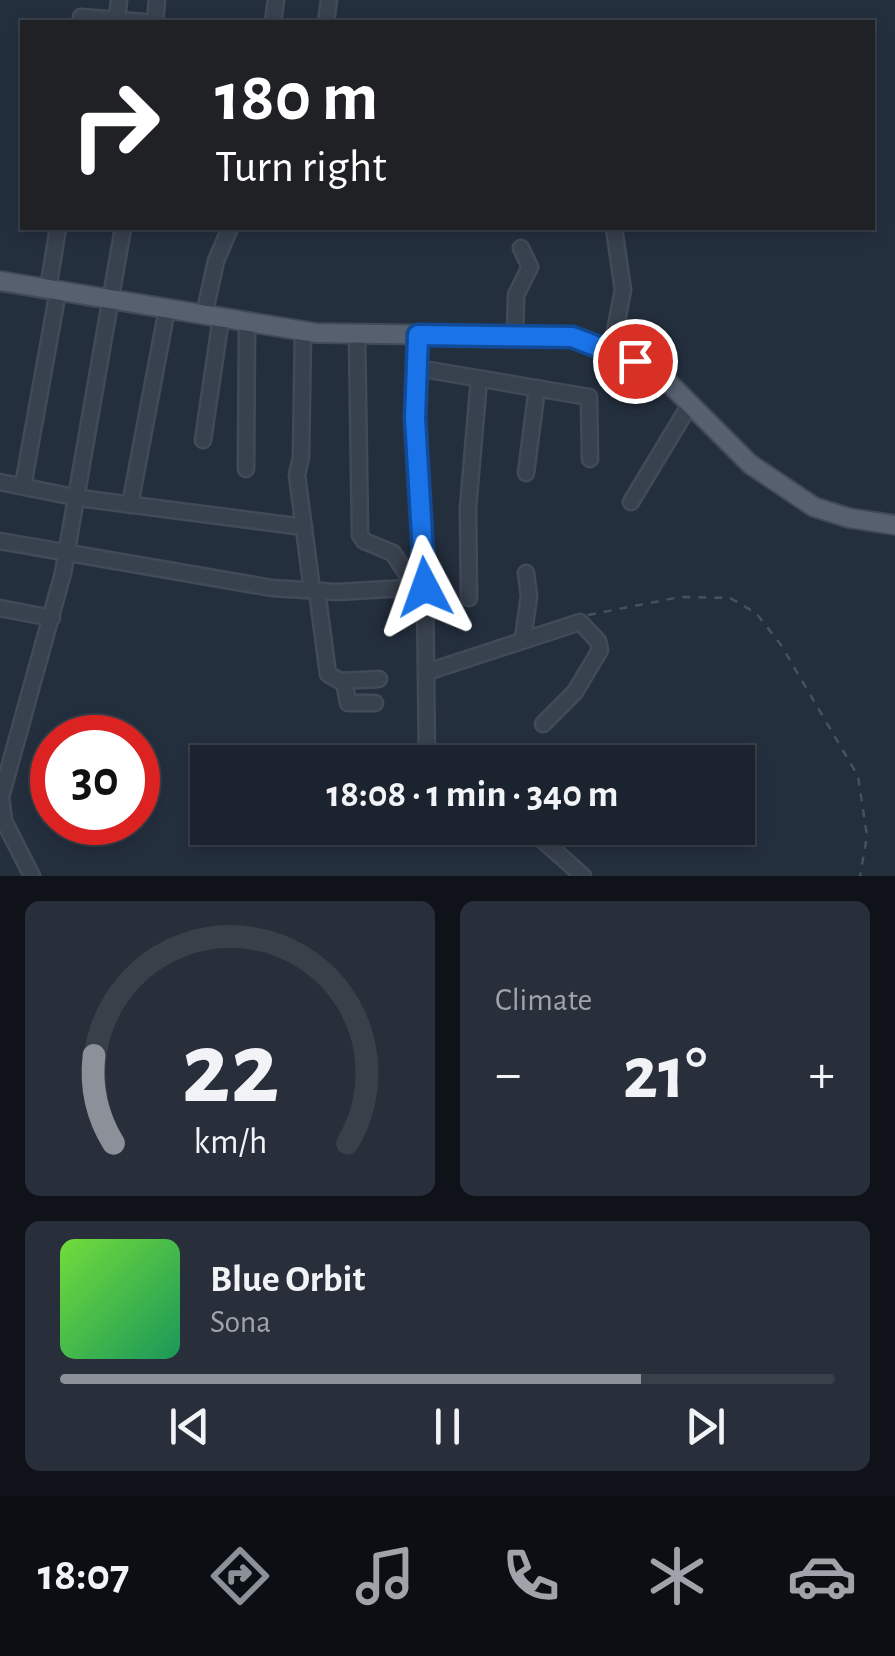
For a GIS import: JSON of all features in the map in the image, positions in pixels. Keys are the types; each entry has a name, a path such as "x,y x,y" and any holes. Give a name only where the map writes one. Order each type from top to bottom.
{"main road":[{"path":"0,281 303,331 572,337 635,361 670,384 750,464 814,506 850,518 895,526"}],"street":[{"path":"82,0 80,20 117,20 119,0"},
{"path":"23,486 53,290 58,230"},
{"path":"32,876 2,821 0,797 52,618 79,498 123,230"},
{"path":"203,440 216,260 229,230"},
{"path":"611,352 623,290 614,230"},
{"path":"515,336 516,295 530,267 521,248"},
{"path":"130,505 166,309"},
{"path":"246,322 246,469"},
{"path":"303,331 301,457 297,475 328,674 344,681 379,679"},
{"path":"357,334 360,536 393,553 421,588"},
{"path":"418,335 415,418 427,745"},
{"path":"416,368 590,398 590,459"},
{"path":"469,598 469,494 479,379"},
{"path":"526,474 537,388"},
{"path":"631,502 688,406"},
{"path":"0,482 79,498 304,527"},
{"path":"0,541 272,588 421,588"},
{"path":"523,639 529,596 526,573"},
{"path":"0,608 52,618"},
{"path":"427,672 577,621 598,640 600,650 575,692 543,724"},
{"path":"344,681 348,703 375,703"},
{"path":"548,845 583,876"}],"path":[{"path":"577,621 602,610 680,597 730,598 756,613 781,645 858,776 867,836 860,876"}],"route":[{"path":"425,587 415,418 418,335 572,337 635,361"}]}
